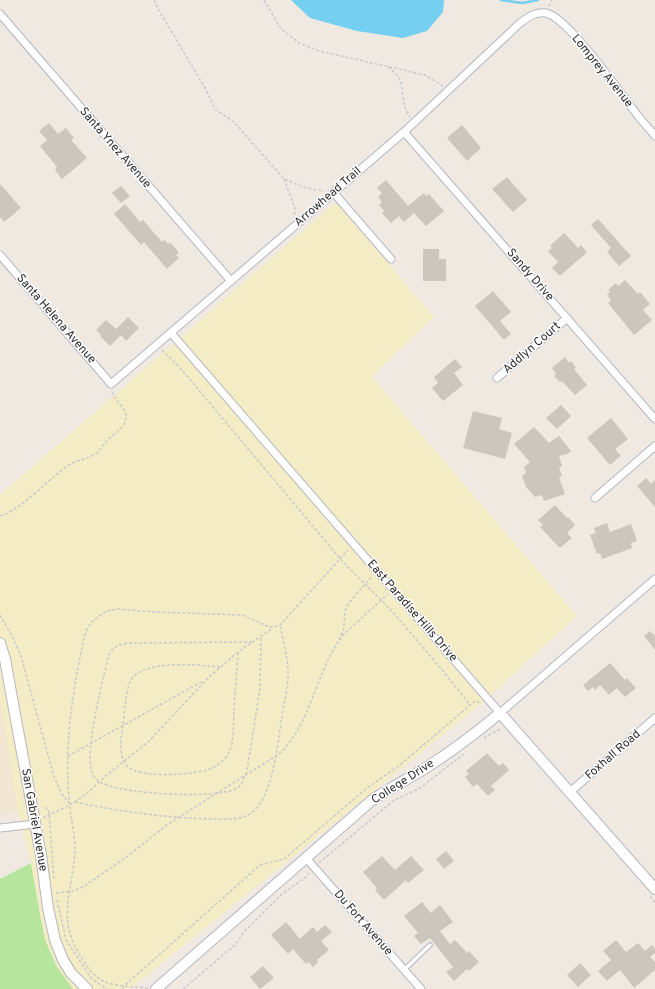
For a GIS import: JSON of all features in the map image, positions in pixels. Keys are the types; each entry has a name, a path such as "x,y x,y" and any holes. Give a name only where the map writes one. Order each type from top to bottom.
{"main road":[{"name":"San Gabriel Avenue","path":"0,643 5,659 35,824 51,894 52,928 59,952 72,973 86,989"},
{"name":"East Paradise Hills Drive","path":"500,713 655,889"},
{"name":"College Drive","path":"156,989 383,792 435,762 500,713"}],"street":[{"name":"Arrowhead Trail","path":"111,384 404,132 519,24 528,17 545,13"},
{"name":"Lomprey Avenue","path":"545,13 554,16 565,26 594,59 639,118 655,136"},
{"name":"Santa Ynez Avenue","path":"0,14 231,281"},
{"name":"Sandy Drive","path":"404,132 655,419"},
{"path":"333,192 391,259"},
{"name":"Santa Helena Avenue","path":"0,255 111,384"},
{"name":"Addlyn Court","path":"497,378 567,318"},
{"name":"East Paradise Hills Drive","path":"170,333 500,713"},
{"path":"595,498 655,446"},
{"name":"College Drive","path":"500,713 655,579"},
{"name":"Foxhall Road","path":"570,792 655,718"},
{"path":"0,828 35,824"},
{"name":"Du Fort Avenue","path":"306,858 421,989"}],"lane":[{"path":"404,970 430,945"}],"path":[{"path":"154,0 158,10 205,88 215,109 234,122 284,179 295,208 291,229"},
{"path":"264,0 280,29 299,44 318,51 425,75 435,80 448,91"},
{"path":"388,67 398,76 402,91 403,106 414,122"},
{"path":"284,179 306,188 333,192"},
{"path":"159,347 182,370 340,559 392,611 470,705"},
{"path":"0,516 16,509 70,464 89,458 95,454 122,427 126,415 113,395 111,384"},
{"path":"35,824 85,795 148,742 205,680 238,652 274,627 280,625 354,544"},
{"path":"51,894 78,890 125,858 157,831 275,758 288,745 307,711 344,628 346,608 350,601 377,570"},
{"path":"338,641 393,589"},
{"path":"156,989 108,982 99,978 81,957 71,938 68,925 67,909 75,853 75,834 70,805 68,756 69,732 74,691 85,635 89,625 99,616 107,611 118,609 153,612 234,614 248,617 265,626 274,627"},
{"path":"0,615 21,656 54,777 62,794 70,805"},
{"path":"75,802 119,811 177,818 233,819 244,817 259,806 264,796 275,758 288,672 280,625"},
{"path":"252,642 131,643 117,645 112,649 109,654 90,744 92,772 99,782 111,787 144,792 196,795 228,792 242,784 245,776 260,689 261,636"},
{"path":"220,667 192,664 169,665 151,668 138,673 132,678 129,685 121,746 124,761 130,768 136,771 152,774 171,774 204,771 222,762 229,752 233,736 238,652"},
{"path":"68,756 205,680"},
{"path":"123,989 125,985 260,865 284,859 367,788 400,765 475,701 481,704"},
{"path":"482,739 502,728"},
{"path":"183,989 234,945 244,932 282,894 305,878 314,867 393,801 420,788 466,752"},
{"path":"45,807 49,815 51,894 66,940 91,978 107,989"}],"shaded area":[{"path":"0,701 18,812 0,815"}],"green space":[{"path":"31,863 41,920 73,989 0,989 0,879"}],"sand":[{"path":"336,202 434,317 372,377 577,616 481,704 130,989 73,989 57,967 45,940 31,863 18,812 0,701 0,495"}],"water":[{"path":"291,0 444,0 443,12 427,31 403,38 357,31 310,18"}],"building":[{"path":"49,123 58,134 66,128 74,138 71,140 87,158 62,179 55,170 57,167 40,146 47,140 39,131"},
{"path":"462,125 481,148 467,161 447,138"},
{"path":"507,177 527,200 513,212 492,189"},
{"path":"386,180 408,206 424,193 426,196 429,194 444,211 426,226 414,213 404,222 399,216 391,223 382,213 384,211 379,205 382,202 378,197 382,193 377,188"},
{"path":"0,184 21,208 4,222 0,217"},
{"path":"121,186 130,196 121,203 112,193"},
{"path":"125,204 140,222 143,220 162,242 164,240 168,244 170,242 179,253 176,255 179,258 167,269 144,242 141,245 114,214"},
{"path":"598,219 631,256 619,266 607,252 611,248 591,225"},
{"path":"564,233 578,248 581,245 587,252 560,276 552,268 558,262 548,251 552,248 550,246"},
{"path":"423,249 439,249 439,259 446,259 446,281 423,281"},
{"path":"625,280 638,294 640,292 650,304 643,310 652,320 634,335 608,303 611,300 607,295 610,292 608,290 616,283 618,286"},
{"path":"493,291 511,312 500,321 511,334 504,340 475,306"},
{"path":"128,317 139,328 126,341 121,335 110,346 96,330 106,320 116,329"},
{"path":"565,357 569,363 571,361 576,368 574,369 587,385 575,395 562,381 560,382 554,376 556,374 552,368"},
{"path":"455,359 462,367 454,373 463,385 443,401 432,388 438,383 434,377"},
{"path":"561,405 571,416 557,429 546,418"},
{"path":"473,411 502,418 499,429 512,433 505,459 463,448"},
{"path":"611,418 628,439 615,449 621,456 610,465 587,438"},
{"path":"534,427 549,443 559,436 571,451 567,454 559,456 562,466 559,468 562,476 559,477 565,494 544,501 542,495 535,497 526,487 522,476 526,473 524,467 530,462 514,444"},
{"path":"646,478 651,484 655,480 655,507 637,486"},
{"path":"555,505 575,525 567,533 572,538 560,548 540,527 543,525 538,520"},
{"path":"607,523 610,532 631,524 637,541 631,543 632,548 602,559 600,553 597,554 590,535 596,533 594,528"},
{"path":"650,631 655,636 655,650 644,636"},
{"path":"610,663 625,680 627,678 636,688 625,697 617,688 609,695 600,685 595,690 593,687 588,691 583,685"},
{"path":"487,753 499,766 503,763 509,770 491,786 495,790 488,796 477,784 473,787 465,777 469,774 466,771"},
{"path":"446,851 454,861 444,869 436,859"},
{"path":"382,856 395,870 411,856 424,870 408,883 406,880 384,900 375,890 377,888 363,872"},
{"path":"422,902 431,913 440,905 453,922 440,931 450,944 455,940 467,953 469,951 479,962 469,971 467,969 454,981 446,972 453,967 430,938 421,944 414,936 418,933 404,916"},
{"path":"286,922 300,939 313,927 317,932 325,925 332,932 321,941 329,950 317,960 318,962 313,967 309,962 306,964 293,949 288,954 271,935"},
{"path":"616,940 626,952 638,943 645,951 652,945 655,949 655,953 650,957 655,962 655,970 634,988 620,970 607,981 598,971 611,960 603,951"},
{"path":"580,963 591,975 578,987 567,975"},
{"path":"263,966 274,978 260,989 250,977"}],"waterway":[{"path":"501,0 522,3 538,0"}]}
